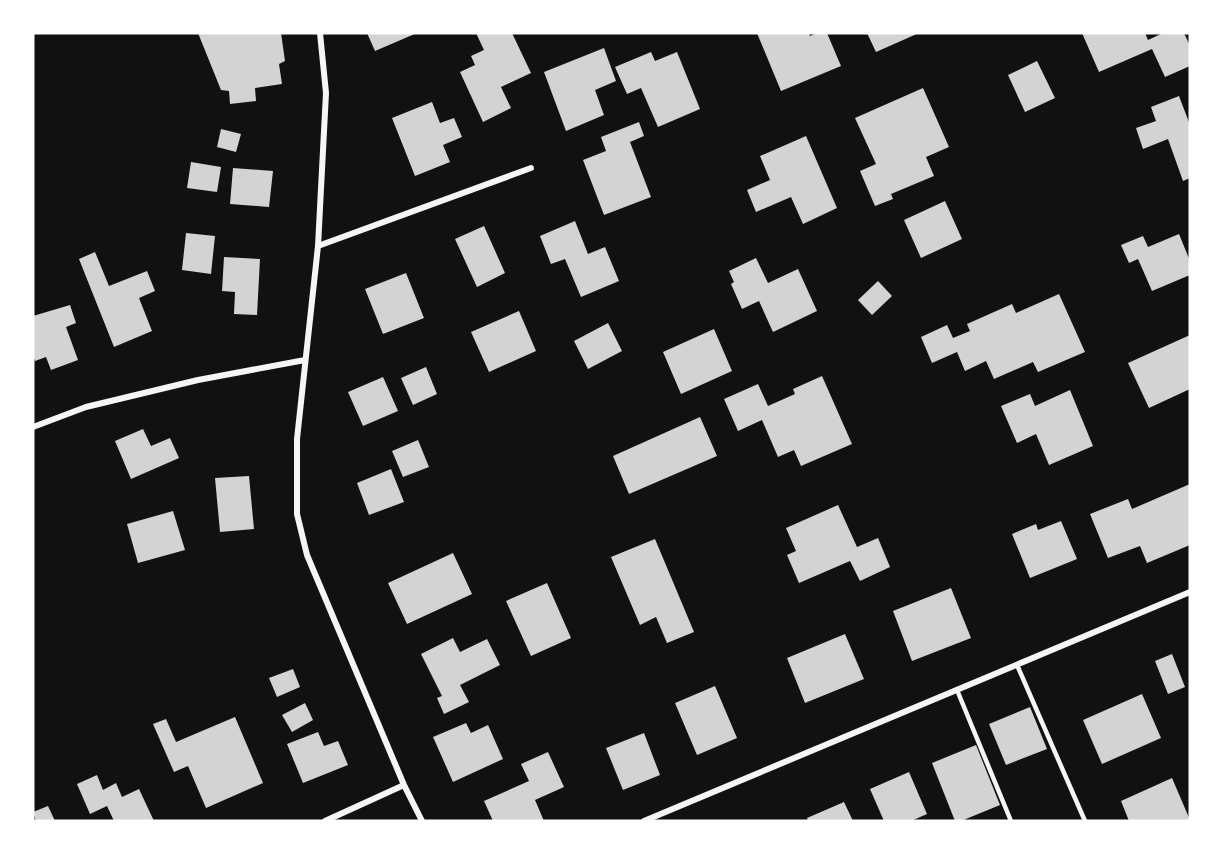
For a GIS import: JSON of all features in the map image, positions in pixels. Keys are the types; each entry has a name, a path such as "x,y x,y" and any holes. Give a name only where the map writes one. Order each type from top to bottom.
{"street":[{"path":"320,33 326,93 318,246 305,360 296,476 297,514 307,555 404,785 422,821"},
{"path":"318,246 531,168"},
{"path":"33,428 86,406 198,380 305,360"},
{"path":"644,821 1190,592"},
{"path":"325,821 404,785"}],"lane":[{"path":"1017,665 1085,821"},
{"path":"957,690 1011,821"}],"building":[{"path":"198,33 281,33 285,61 279,64 282,84 255,88 256,101 230,104 229,91 221,90"},
{"path":"367,33 417,33 375,51"},
{"path":"476,33 512,33 531,73 501,87 511,108 483,122 460,72 475,65 471,56 484,50"},
{"path":"757,33 809,33 810,36 827,33 841,66 781,91"},
{"path":"867,33 919,33 876,52"},
{"path":"1082,33 1145,33 1148,40 1163,33 1184,33 1190,46 1190,66 1165,77 1152,49 1099,72"},
{"path":"604,48 616,81 595,90 604,115 566,131 544,72"},
{"path":"651,52 655,61 677,52 700,109 658,127 641,88 627,94 615,67"},
{"path":"1037,61 1055,98 1025,112 1008,75"},
{"path":"923,88 949,147 926,157 934,176 891,194 893,199 875,206 860,171 876,164 855,118"},
{"path":"1179,96 1190,125 1190,178 1183,181 1168,139 1143,149 1136,128 1156,121 1151,107"},
{"path":"432,102 440,123 454,118 462,137 443,145 450,162 415,176 392,118"},
{"path":"639,122 644,136 630,142 651,197 604,215 583,160 606,151 601,137"},
{"path":"221,129 241,134 236,152 217,147"},
{"path":"806,136 837,208 803,224 791,197 756,212 747,190 770,180 760,156"},
{"path":"191,162 221,167 217,192 187,188"},
{"path":"233,168 273,171 269,207 230,204"},
{"path":"945,201 962,239 921,258 904,220"},
{"path":"575,221 588,254 605,247 619,281 581,297 565,259 551,264 540,236"},
{"path":"484,226 505,273 477,287 455,239"},
{"path":"186,233 215,236 211,274 182,270"},
{"path":"1179,234 1190,261 1190,275 1152,291 1138,259 1129,263 1121,245 1143,236 1148,247"},
{"path":"95,252 109,286 147,271 155,291 139,298 152,331 114,347 79,259"},
{"path":"224,257 260,259 257,315 234,314 235,292 222,291"},
{"path":"756,258 768,283 798,269 817,311 773,332 759,301 742,309 731,284 734,282 729,271"},
{"path":"406,273 424,318 383,334 365,289"},
{"path":"878,281 892,296 872,315 858,300"},
{"path":"1059,294 1085,352 1038,372 1033,362 994,379 986,361 965,371 957,352 932,363 921,337 947,325 953,338 970,331 967,324 1012,304 1016,313"},
{"path":"70,305 76,323 66,327 78,360 51,370 46,357 35,361 33,355 33,316"},
{"path":"519,311 536,351 489,372 471,332"},
{"path":"608,323 622,351 588,369 574,341"},
{"path":"714,329 732,371 681,394 663,352"},
{"path":"1190,335 1190,389 1149,408 1128,363"},
{"path":"426,367 437,394 413,405 401,378"},
{"path":"822,376 852,444 801,466 794,450 778,457 762,420 738,431 724,399 758,384 768,406 795,394 793,389"},
{"path":"383,377 398,411 363,426 348,392"},
{"path":"1070,390 1093,446 1049,465 1036,434 1017,443 1001,406 1030,394 1035,406"},
{"path":"700,417 717,456 629,494 613,456"},
{"path":"143,429 151,446 170,438 179,458 131,479 115,441"},
{"path":"418,440 429,467 403,477 392,451"},
{"path":"391,469 404,502 369,515 357,483"},
{"path":"249,476 254,529 220,532 215,478"},
{"path":"1190,484 1190,545 1147,563 1140,546 1108,558 1090,514 1128,499 1132,509"},
{"path":"838,505 857,547 878,538 890,567 860,581 850,561 799,583 787,555 796,551 786,528"},
{"path":"173,511 185,550 138,563 127,524"},
{"path":"1061,521 1077,559 1030,578 1012,534 1036,524 1038,530"},
{"path":"655,539 694,632 667,643 656,617 640,625 611,557"},
{"path":"453,553 472,594 407,624 388,583"},
{"path":"547,583 571,638 531,656 506,601"},
{"path":"951,588 971,638 912,661 893,611"},
{"path":"845,634 864,679 805,703 787,658"},
{"path":"453,638 460,652 487,639 500,665 460,685 469,702 444,714 437,698 442,696 421,654"},
{"path":"1172,654 1185,687 1168,694 1155,661"},
{"path":"293,669 300,687 277,697 269,678"},
{"path":"715,686 737,738 697,755 675,703"},
{"path":"1142,694 1161,738 1102,764 1083,720"},
{"path":"305,703 313,720 292,732 282,715"},
{"path":"1030,707 1047,749 1006,765 989,724"},
{"path":"235,717 263,783 206,808 188,766 174,772 153,724 166,719 176,742"},
{"path":"466,723 471,733 488,725 503,759 453,782 433,737"},
{"path":"318,732 324,746 338,741 348,765 303,783 287,744"},
{"path":"644,733 660,775 623,790 606,748"},
{"path":"976,745 1000,805 961,821 955,821 932,763"},
{"path":"548,752 564,787 535,800 544,821 493,821 484,801 529,781 521,764"},
{"path":"909,772 927,814 911,821 884,821 870,789"},
{"path":"97,775 103,790 116,783 122,797 139,789 154,821 114,821 107,806 90,814 77,784"},
{"path":"1172,778 1190,820 1129,821 1121,801"},
{"path":"844,802 853,821 808,821 807,818"},
{"path":"48,806 55,821 36,821 33,812"}]}
